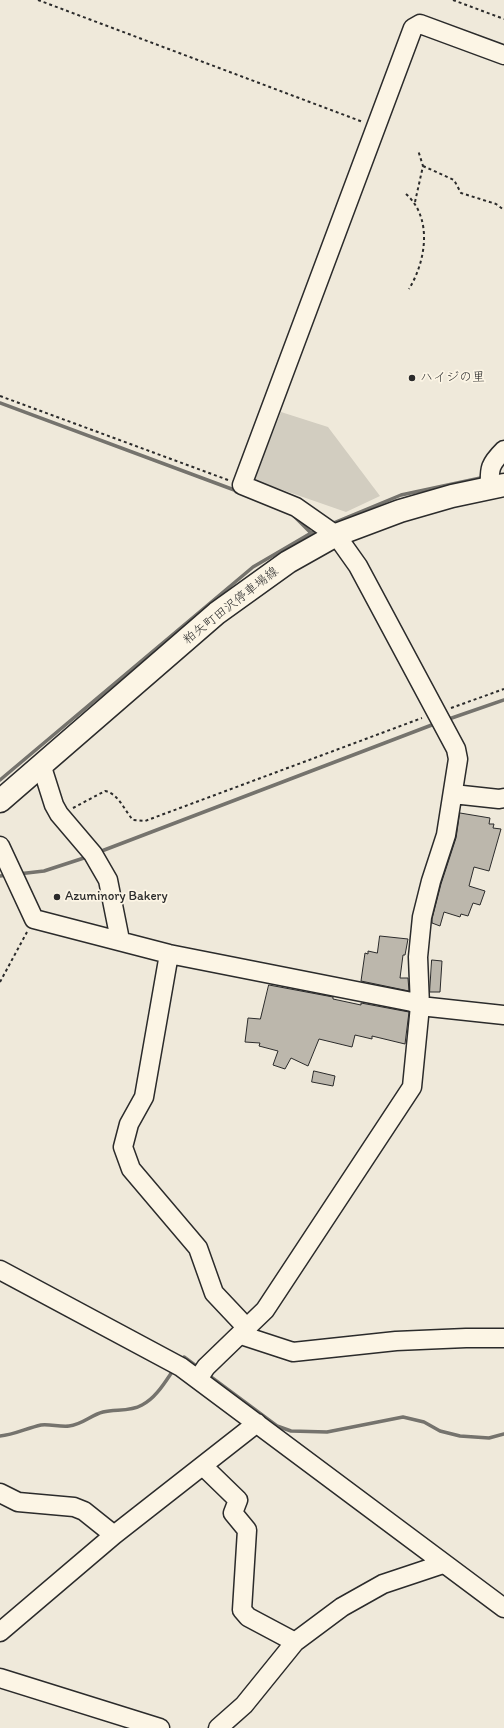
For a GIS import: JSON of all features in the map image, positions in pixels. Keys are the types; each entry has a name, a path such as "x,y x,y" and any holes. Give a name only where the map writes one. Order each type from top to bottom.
{"main road":[{"name":"粕矢町田沢停車場線","path":"0,801 217,613 288,562 336,535 400,511 452,496 497,486"}],"street":[{"path":"201,1374 265,1310 412,1087 420,1006 418,957 422,917 431,881 446,835 458,759 456,749 358,566 336,535 296,507 242,485 413,28 420,24 504,55"},
{"path":"497,486 489,469 493,461 504,450"},
{"path":"41,764 54,805 59,814 93,855 108,880 120,940"},
{"path":"453,794 499,800 504,798"},
{"path":"0,846 34,918 169,954 412,1002 420,1006 504,1015"},
{"path":"169,954 144,1097 129,1124 123,1147 131,1169 198,1248 214,1293 244,1331 293,1352 396,1341 504,1338"},
{"path":"0,1270 175,1364 201,1374 257,1423 443,1564 504,1608"},
{"path":"0,1632 114,1535 257,1423"},
{"path":"202,1466 238,1500 233,1513 247,1530 242,1610 248,1617 295,1642"},
{"path":"0,1493 18,1502 74,1507 84,1511 114,1535"},
{"path":"218,1728 244,1705 295,1642 342,1607 383,1584 443,1564"},
{"path":"0,1678 160,1728"}],"path":[{"path":"38,0 376,126"},
{"path":"453,0 504,19"},
{"path":"409,289 420,265 423,251 424,234 415,202 423,166 418,150"},
{"path":"423,166 454,180 461,193 496,204 504,210"},
{"path":"406,194 415,202"},
{"path":"0,396 242,485"},
{"path":"59,814 105,791 116,796 133,820 145,821 504,689"},
{"path":"0,982 34,918"}],"shaded area":[{"path":"281,412 328,427 380,496 346,512 254,480"}],"building":[{"path":"460,813 490,818 489,824 494,824 493,828 501,829 489,871 474,867 469,886 485,891 480,905 473,903 468,916 461,914 460,917 444,912 440,926 432,923 432,919 441,884 456,838"},
{"path":"380,936 408,939 405,955 403,955 400,978 408,978 409,991 361,981 365,953 368,954 368,951 377,953"},
{"path":"432,960 442,961 440,992 430,992"},
{"path":"269,985 333,997 333,999 361,1005 361,1003 409,1012 405,1044 372,1036 372,1039 355,1035 352,1047 319,1039 308,1066 291,1058 285,1069 273,1065 278,1051 259,1046 260,1043 245,1042 248,1018 260,1019"},
{"path":"314,1071 335,1076 333,1086 312,1082"}],"waterway":[{"path":"0,403 237,491"},
{"path":"331,524 401,495 485,477"},
{"path":"294,516 310,532"},
{"path":"0,780 253,567 318,529"},
{"path":"446,720 504,700"},
{"path":"99,852 437,723"},
{"path":"18,874 44,871 87,857"},
{"path":"0,876 8,875"},
{"path":"181,1361 184,1357 199,1368"},
{"path":"0,1436 41,1425 74,1425 103,1412 128,1410 137,1407 147,1402 156,1394 174,1369"},
{"path":"207,1374 277,1426 291,1431 327,1432 403,1417 424,1422 440,1431 460,1436 489,1438 504,1434"}],"place":[{"name":"ハイジの里","path":"412,378"},
{"name":"Azuminory Bakery","path":"57,897"}]}
